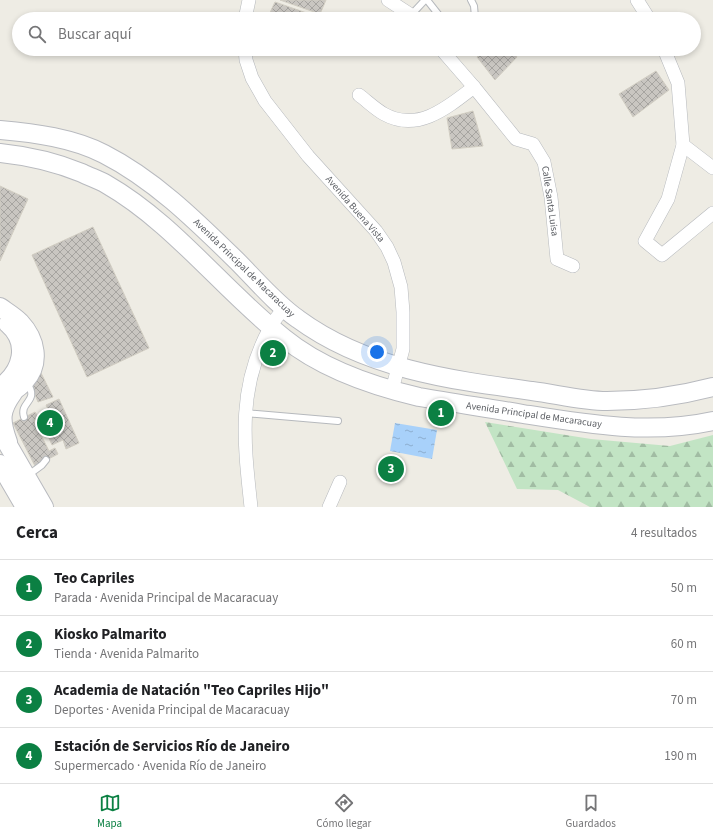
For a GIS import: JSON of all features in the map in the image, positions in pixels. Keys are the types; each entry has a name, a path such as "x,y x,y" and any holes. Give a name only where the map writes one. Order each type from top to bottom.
{"street":[{"path":"246,12 249,0"},
{"path":"388,0 406,12"},
{"path":"637,0 645,12"},
{"name":"Avenida Buena Vista","path":"246,56 252,78 264,101 308,156 376,230 387,247 394,262 401,287 403,349 392,390"},
{"name":"Calle Santa Luisa","path":"447,56 516,139 533,144 544,162 551,196 558,259 573,266"},
{"path":"667,56 678,83 683,145 668,199 646,241 662,255 713,213"},
{"path":"359,95 383,113 395,119 408,120 433,116 443,111 474,87"},
{"name":"Avenida Principal de Macaracuay","path":"0,130 28,133 79,144 104,154 161,190 218,242 284,308 316,332 335,342 399,367 494,386 606,401 639,400 672,396 713,387"},
{"path":"683,145 713,168"},
{"name":"Avenida Principal de Macaracuay","path":"0,153 50,161 93,178 120,192 164,226 284,339 317,360 344,373 392,390 418,397 589,425 650,428 670,427 713,421"},
{"path":"0,307 20,321 28,331 32,340 35,359 33,368 10,384 0,400"},
{"path":"251,507 245,452 246,404 255,360 270,327 284,308"},
{"path":"0,317 13,328 18,334 20,340 20,359 10,384 1,416 4,437 44,507"},
{"path":"0,464 25,507"},
{"path":"329,507 340,482"}],"lane":[{"path":"417,12 426,0 436,12"},
{"path":"471,0 475,12"},
{"path":"10,384 32,390 32,394 23,411 24,417"},
{"path":"245,413 338,421"},
{"path":"27,476 42,465 46,460"}],"green space":[{"path":"485,422 591,439 670,446 713,435 713,507 590,507 558,490 517,489"}],"water":[{"path":"395,423 437,430 432,459 390,451"}],"building":[{"path":"280,0 326,0 321,12 314,12"},
{"path":"275,2 304,12 270,12"},
{"path":"516,56 517,57 495,80 477,57"},
{"path":"656,71 669,90 633,117 619,94"},
{"path":"473,111 483,146 452,149 447,118"},
{"path":"0,186 28,199 0,261"},
{"path":"93,227 149,348 87,377 32,255"},
{"path":"41,373 53,397 38,402 30,382"},
{"path":"59,399 79,443 66,449 63,440 52,445 39,415 49,411 46,405"},
{"path":"35,412 39,418 34,421 49,451 55,448 58,454 35,466 13,423"}],"place":[{"name":"Kiosko Palmarito","path":"273,353"},
{"name":"Teo Capriles","path":"441,413"},
{"name":"Estación de Servicios Río de Janeiro","path":"50,423"},
{"name":"Academia de Natación \"Teo Capriles Hijo\"","path":"391,469"}]}
